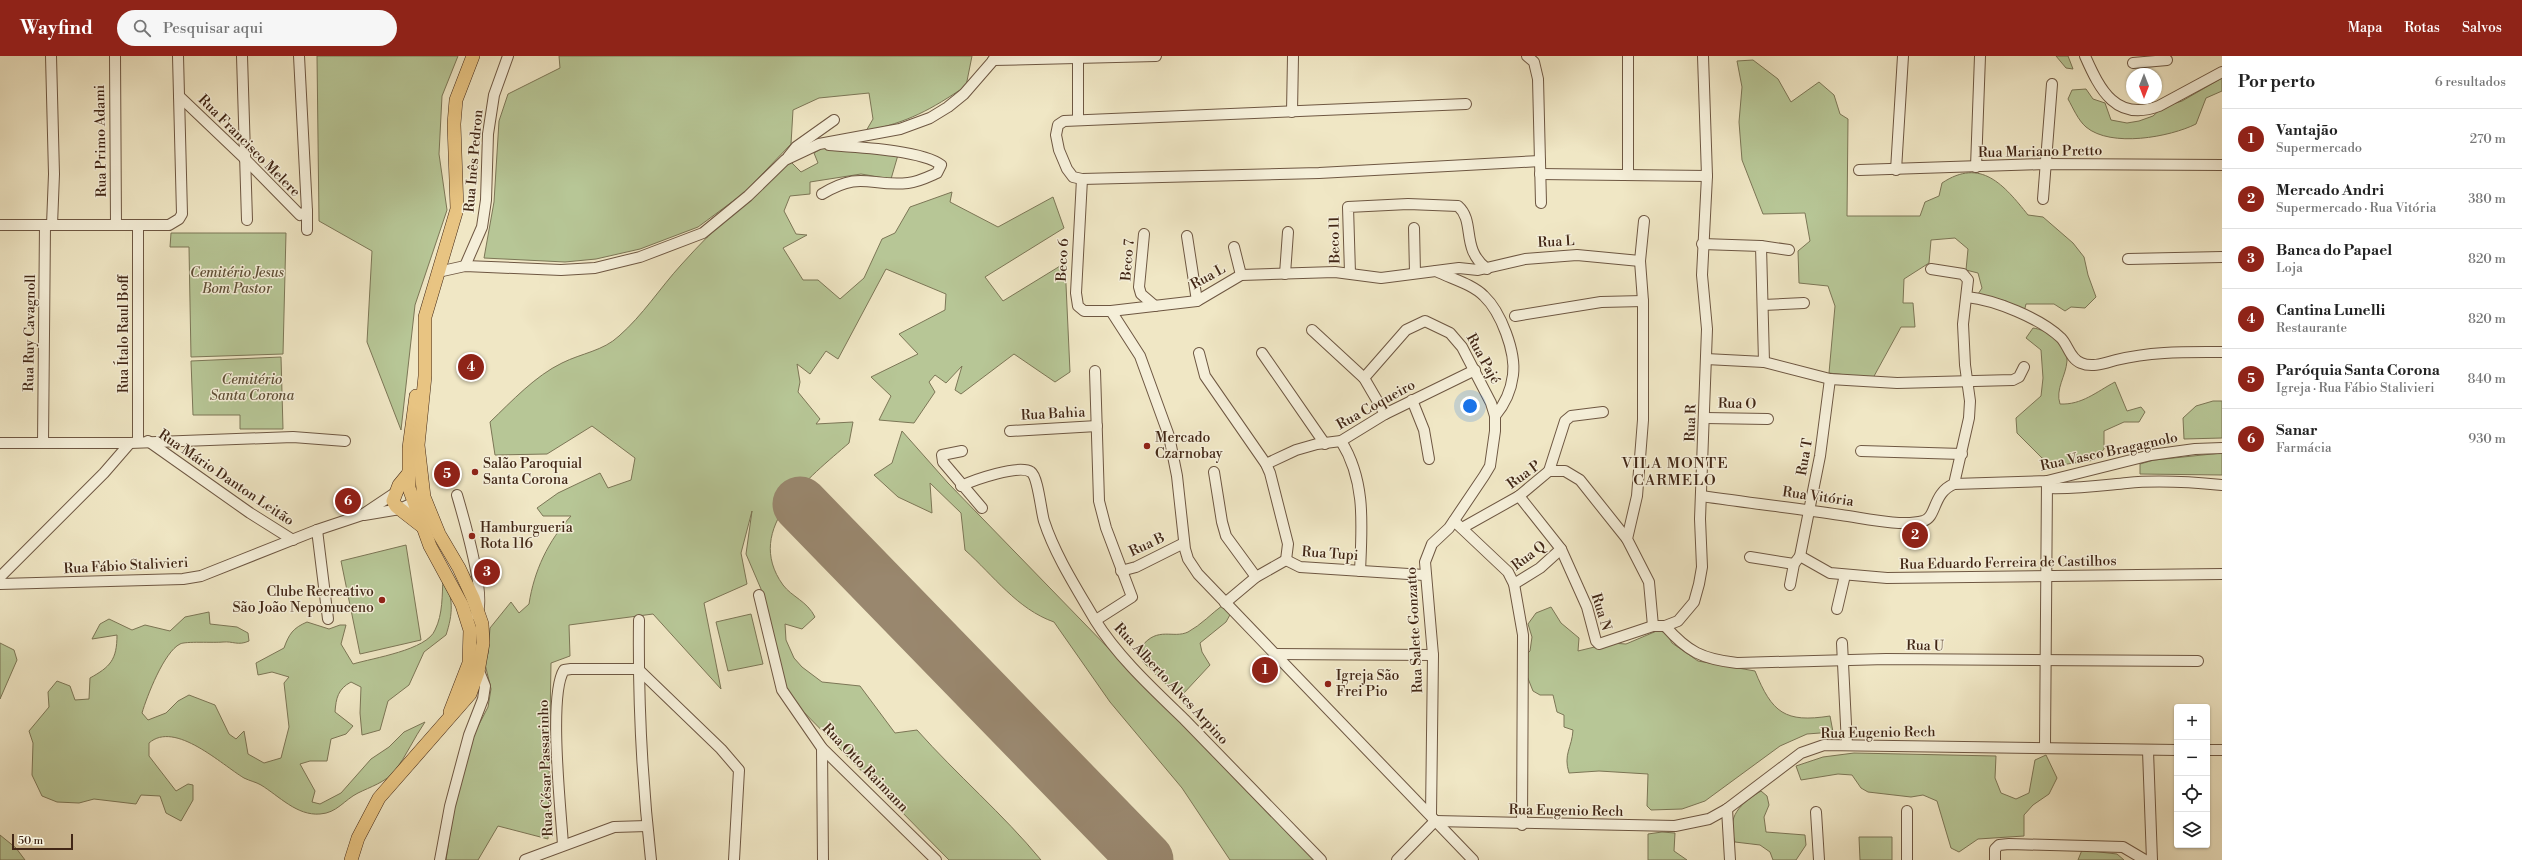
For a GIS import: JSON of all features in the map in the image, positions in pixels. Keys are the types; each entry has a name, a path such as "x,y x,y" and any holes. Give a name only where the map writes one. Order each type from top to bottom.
{"main road":[{"path":"351,860 358,838 379,798 445,725 470,694 479,668 483,643 482,624 473,616 423,527 417,493 418,445 425,353 425,317 457,209 454,124 456,100 473,56"},
{"path":"425,353 412,416 408,474 439,534 459,568 473,616 470,630 469,657 463,681 445,725"},
{"path":"408,474 395,492 393,501 400,509 423,527"}],"street":[{"name":"Rua Ruy Cavagnoll","path":"43,443 48,225 54,174 51,56"},
{"name":"Rua Primo Adami","path":"114,56 116,226"},
{"path":"0,225 138,226 173,223 182,214 178,56"},
{"path":"242,56 243,157 247,220"},
{"path":"300,56 303,213 307,230"},
{"name":"Rua Inês Pedron","path":"465,266 482,227 486,200 488,134 494,95 508,56"},
{"path":"785,160 819,144 900,129 930,118 948,108 964,94 995,58 1078,60 1156,56"},
{"path":"1292,56 1292,112"},
{"path":"1527,56 1534,62 1538,79 1541,204"},
{"path":"1628,56 1628,174"},
{"name":"Rua R","path":"1694,602 1702,567 1702,496 1706,358 1702,244 1707,176 1703,56"},
{"path":"1896,170 1903,56"},
{"path":"1976,167 1980,56"},
{"path":"2085,56 2104,92 2119,106 2134,111 2148,110 2159,106 2222,72"},
{"path":"2133,63 2147,59 2167,60"},
{"path":"1078,60 1078,119"},
{"path":"2043,199 2052,84"},
{"name":"Rua Francisco Melere","path":"179,96 303,213"},
{"path":"1466,104 1292,112 1078,119 1064,121 1058,125 1056,135 1059,150 1066,169 1073,177 1082,179 1283,174 1540,161"},
{"path":"438,272 465,266 561,270 595,268 640,257 703,233 748,196 785,160 796,147 834,120"},
{"path":"819,144 900,152 921,157 941,166 937,173 909,183 866,179 846,182 822,194"},
{"name":"Rua Mariano Pretto","path":"1859,170 2045,164 2222,165"},
{"path":"1540,174 1707,176"},
{"name":"Beco 6","path":"1082,179 1077,255 1076,293 1078,306 1084,311 1111,311"},
{"name":"Beco 11","path":"1350,273 1348,207 1408,204 1458,206 1465,216 1471,249 1476,260 1487,269"},
{"path":"1644,221 1640,261 1644,301 1642,428 1637,496 1627,539 1649,582 1653,626"},
{"name":"Rua Ítalo Raul Boff","path":"138,226 139,442"},
{"path":"1414,228 1415,273"},
{"path":"1285,274 1288,232"},
{"name":"Beco 7","path":"1144,234 1138,287 1143,297 1155,306"},
{"path":"1187,236 1197,301"},
{"path":"1702,244 1761,246 1789,250"},
{"path":"1761,246 1764,362"},
{"path":"1234,247 1241,276"},
{"name":"Rua L","path":"1111,311 1197,301 1241,276 1350,273 1381,278 1436,271 1487,269 1543,256 1577,255 1640,261"},
{"path":"2128,259 2222,257"},
{"path":"1932,269 1966,275 1967,297 1963,324 1970,401 1962,454 1954,484"},
{"path":"1436,271 1483,295 1500,317 1511,355 1514,373 1504,404 1495,416"},
{"path":"1967,297 2002,304 2052,331 2062,339 2075,360 2082,364 2097,366 2143,354 2222,352"},
{"path":"1516,316 1602,302 1644,301"},
{"path":"1763,305 1804,303"},
{"path":"1111,311 1140,356 1169,436 1177,476 1184,543 1188,559 1198,574 1473,860"},
{"name":"Rua Pajé","path":"1364,378 1406,330 1425,321 1438,326 1456,338 1475,370 1495,416"},
{"path":"1312,330 1364,378 1385,414"},
{"path":"1199,353 1205,376 1266,464 1288,544 1286,560"},
{"path":"1262,353 1325,444"},
{"path":"1706,358 1764,362 1830,379 1897,383 2012,380 2019,377 2024,367"},
{"name":"Rua Coqueiro","path":"1266,464 1296,450 1341,441 1385,414 1475,370"},
{"path":"1095,371 1099,501 1121,571 1132,597 1096,620"},
{"name":"Rua T","path":"1790,585 1809,510 1820,456 1830,379"},
{"path":"1412,400 1424,430 1429,458"},
{"path":"1549,472 1565,420 1571,416 1603,412"},
{"name":"Rua Salete Gonzatto","path":"1433,818 1433,655 1424,575 1428,552 1458,524 1490,466 1495,431 1495,416"},
{"name":"Rua O","path":"1705,418 1768,419"},
{"name":"Rua Bahia","path":"1010,430 1097,426"},
{"path":"0,443 139,442 293,437 345,441"},
{"path":"1341,441 1354,467 1361,499 1360,571"},
{"path":"0,577 104,473 139,442"},
{"name":"Rua Mário Danton Leitão","path":"139,442 293,540"},
{"name":"Rua Vasco Bragagnolo","path":"1954,484 2047,484 2151,455 2222,448"},
{"path":"962,451 946,452 942,458 949,472 982,508"},
{"path":"1861,451 1962,454"},
{"name":"Rua Alberto Alves Arpino","path":"961,486 981,477 1026,470 1035,477 1040,505 1048,533 1108,639 1159,694 1321,860"},
{"name":"Rua P","path":"1458,524 1519,496 1549,472 1565,471 1580,480 1627,539"},
{"path":"1214,472 1222,522 1226,536 1256,576"},
{"path":"2045,747 2047,484 2087,489 2127,483 2156,482 2222,485"},
{"name":"Rua Vitória","path":"1702,496 1911,523 1924,521 1930,518 1941,492 1954,484"},
{"name":"Rua Fábio Stalivieri","path":"362,515 395,492 417,493"},
{"name":"Rua Fábio Stalivieri","path":"0,584 183,579 201,576 317,530 362,515 400,509 417,493"},
{"path":"457,495 471,542 482,603 473,616"},
{"name":"Rua N","path":"1519,496 1561,549 1587,607 1596,641 1599,644 1653,626 1665,626 1682,618 1694,602"},
{"path":"1458,524 1508,572 1514,584 1523,635 1522,825"},
{"path":"317,530 328,619"},
{"name":"Rua B","path":"1121,571 1136,567 1184,543"},
{"name":"Rua Q","path":"1514,584 1540,568 1561,549"},
{"path":"1750,557 1797,560"},
{"name":"Rua Tupi","path":"1226,602 1256,576 1286,560 1300,567 1424,575"},
{"name":"Rua Eduardo Ferreira de Castilhos","path":"1797,560 1820,570 1845,575 1895,578 2222,574"},
{"path":"459,568 474,564"},
{"path":"1837,609 1845,575"},
{"name":"Rua Otto Raimann","path":"759,595 782,690 822,748 936,860"},
{"path":"639,620 638,669 647,826 651,860"},
{"name":"Rua U","path":"1665,626 1693,653 1714,661 1768,664 1886,659 2046,662 2198,661"},
{"path":"1842,643 1847,745"},
{"path":"1274,654 1433,655"},
{"path":"440,860 450,806 469,735 483,699 485,686 479,668 469,657"},
{"name":"Rua César Passarinho","path":"563,845 556,732 557,689 560,676 564,670 571,669 638,669"},
{"path":"638,669 722,750 739,770 734,860"},
{"name":"Rua Eugenio Rech","path":"1433,818 1522,825 1675,826 1709,819 1727,809 1801,753 1824,745 2174,750"},
{"path":"822,748 823,860"},
{"path":"2148,750 2152,860"},
{"path":"2210,750 2222,750"},
{"path":"1727,809 1730,860"},
{"path":"1907,811 1907,860"},
{"path":"1816,812 1818,860"},
{"path":"1397,860 1433,818"},
{"path":"525,860 614,827 647,826"},
{"path":"1995,860 1996,849 1999,845 2009,844 2123,847 2145,860"}],"green space":[{"path":"317,56 458,56 442,96 439,154 447,210 415,305 401,430 367,342 372,251 319,221"},
{"path":"559,56 972,56 966,86 919,114 895,124 866,131 873,119 869,93 819,98 793,110 791,144 744,193 698,227 640,249 596,259 565,262 484,258 494,202 499,121 508,94 560,68"},
{"path":"2056,56 2068,56 2073,69 2066,68"},
{"path":"1753,60 1778,79 1791,102 1819,82 1834,95 1840,114 1848,119 1847,216 1920,216 1925,202 1939,196 1942,183 1956,176 1969,173 1980,174 1991,178 2001,185 2028,215 2043,217 2073,243 2084,257 2088,275 2096,297 2085,308 2071,307 2065,311 2054,304 2026,304 2024,312 2006,301 1978,294 1982,288 1978,273 1966,270 1968,249 1955,238 1931,240 1929,263 1904,279 1903,303 1913,303 1915,327 1901,327 1873,378 1829,373 1835,306 1828,286 1799,283 1798,251 1810,241 1805,213 1763,214 1742,160 1739,122 1742,87 1737,61"},
{"path":"2222,78 2222,91 2206,98 2196,124 2185,129 2156,136 2125,139 2097,133 2083,124 2068,99 2072,90 2086,89 2093,99 2105,103 2111,120 2127,123 2153,116 2163,107 2182,101"},
{"path":"824,147 898,155 891,179 861,174 810,182 810,194 790,196 784,211 796,234 807,235 783,248 803,280 818,280 840,299 864,278 882,239 895,233 910,207 952,192 950,202 998,227 1053,197 1064,228 985,277 1003,301 1065,263 1070,372 1055,382 1014,354 961,394 955,390 962,366 946,383 935,375 929,382 935,392 914,423 879,420 891,396 871,377 918,354 899,334 945,310 946,294 886,269 838,359 826,351 810,374 797,364 800,382 798,392 820,419 816,424 853,422 849,443 816,472 786,505 776,524 771,544 772,564 783,585 808,607 815,617 802,629 785,624 786,640 794,658 802,667 822,682 860,686 895,733 917,730 1041,860 949,860 788,696 761,589 746,554 752,511 741,553 747,584 704,603 721,689 653,614 569,625 570,656 551,663 548,839 498,826 478,860 446,860 454,805 471,740 488,707 491,689 485,664 488,653 490,628 511,602 519,613 529,604 534,580 543,557 555,536 571,516 543,516 537,508 558,493 600,473 608,488 631,480 635,458 592,426 547,454 495,455 490,422 533,382 552,368 613,341 628,328 673,274 707,237 734,211 791,162 801,172 818,163 814,153"},
{"name":"Cemitério Jesus Bom Pastor","path":"171,233 286,233 283,354 191,357 189,247 170,247"},
{"path":"2033,328 2039,329 2051,335 2061,344 2064,349 2067,361 2059,393 2060,404 2068,404 2082,400 2115,382 2127,411 2141,407 2145,412 2139,422 2124,422 2104,431 2104,449 2095,460 2060,465 2042,458 2017,433 2016,418 2041,396 2043,378 2041,350 2026,338"},
{"name":"Cemitério Santa Corona","path":"281,357 283,429 240,429 240,415 193,415 191,361"},
{"path":"2213,401 2222,401 2222,438 2184,439 2183,418 2196,406"},
{"path":"902,431 948,483 1314,860 1230,860 1182,788 1110,702 1054,622 1029,609 1017,600 965,550 961,513 930,483 932,513 898,497 874,475 892,463"},
{"path":"2222,453 2222,475 2140,474 2140,464 2154,460"},
{"name":"Clube Recreativo São João Nepomuceno","path":"406,545 421,640 360,654 341,561"},
{"path":"443,578 447,585 451,599 451,613 446,635 424,652 409,685 388,701 380,730 362,735 360,713 361,687 351,682 338,694 335,712 353,726 346,734 331,739 327,761 310,761 300,764 315,791 312,802 320,804 341,793 371,759 389,747 404,732 425,722 399,765 391,775 383,781 353,796 336,809 326,813 312,814 296,809 261,785 244,778 198,747 172,737 160,737 149,743 149,756 176,791 188,784 193,785 193,800 181,821 166,813 160,796 141,795 136,804 94,799 79,803 57,802 42,796 32,775 33,743 29,731 49,707 48,692 57,681 70,686 75,700 89,699 90,678 103,670 111,662 116,651 117,635 92,639 100,624 109,619 132,630 145,625 170,631 185,617 209,612 210,624 237,627 248,633 249,641 242,643 193,642 180,644 168,656 162,665 142,713 148,720 166,713 178,701 189,695 215,705 229,734 236,739 244,731 248,754 264,763 281,758 289,727 284,683 289,677 272,672 258,675 256,663 284,648 292,632 307,622 329,629 340,625 346,625 341,644 353,664 386,656 422,643 430,637 438,624 441,611"},
{"path":"1223,605 1231,613 1226,622 1200,643 1202,652 1210,665 1183,694 1169,687 1143,662 1142,646 1148,640 1154,636 1165,634 1182,634 1188,632"},
{"path":"1551,607 1561,623 1579,638 1578,651 1611,643 1626,644 1659,630 1667,634 1672,643 1698,661 1755,671 1761,685 1774,706 1791,716 1802,718 1830,716 1833,732 1807,734 1780,746 1705,801 1682,809 1651,810 1647,806 1648,774 1599,771 1569,773 1567,756 1573,730 1564,727 1564,715 1557,712 1553,695 1540,695 1533,691 1525,671 1525,656 1530,651 1532,637 1528,624 1536,613"},
{"path":"751,614 763,664 728,671 716,622"},
{"path":"0,643 14,650 17,660 0,699"},
{"path":"1854,753 1996,756 1995,778 2001,793 2016,799 2029,793 2035,760 2046,755 2057,778 2049,794 2033,805 2024,815 2024,836 1978,839 1959,852 1951,848 1937,801 1923,795 1911,797 1868,792 1861,788 1852,775 1838,774 1801,780 1796,766 1823,757"},
{"path":"1761,791 1767,796 1769,805 1764,817 1766,832 1805,835 1806,845 1796,860 1773,860 1770,852 1760,845 1735,842 1732,825 1737,812 1741,806"},
{"path":"1662,832 1675,833 1674,851 1687,860 1648,860 1648,834"},
{"path":"0,835 16,848 25,860 0,860"},
{"path":"1859,837 1892,837 1892,860 1860,860"},
{"path":"2082,850 2117,854 2124,860 2078,860"}],"runway":[{"path":"800,504 1146,860"}],"place":[{"name":"Cantina Lunelli","path":"471,367"},
{"name":"Mercado Czarnobay","path":"1147,446"},
{"name":"Salão Paroquial Santa Corona","path":"475,472"},
{"name":"Paróquia Santa Corona","path":"447,474"},
{"name":"Sanar","path":"348,501"},
{"name":"Mercado Andri","path":"1915,535"},
{"name":"Hamburgueria Rota 116","path":"472,536"},
{"name":"Banca do Papael","path":"487,572"},
{"name":"Clube Recreativo São João Nepomuceno","path":"382,600"},
{"name":"Vantajão","path":"1265,670"},
{"name":"Igreja São Frei Pio","path":"1328,684"}],"district":[{"name":"VILA MONTE CARMELO","path":"1675,472"}]}
